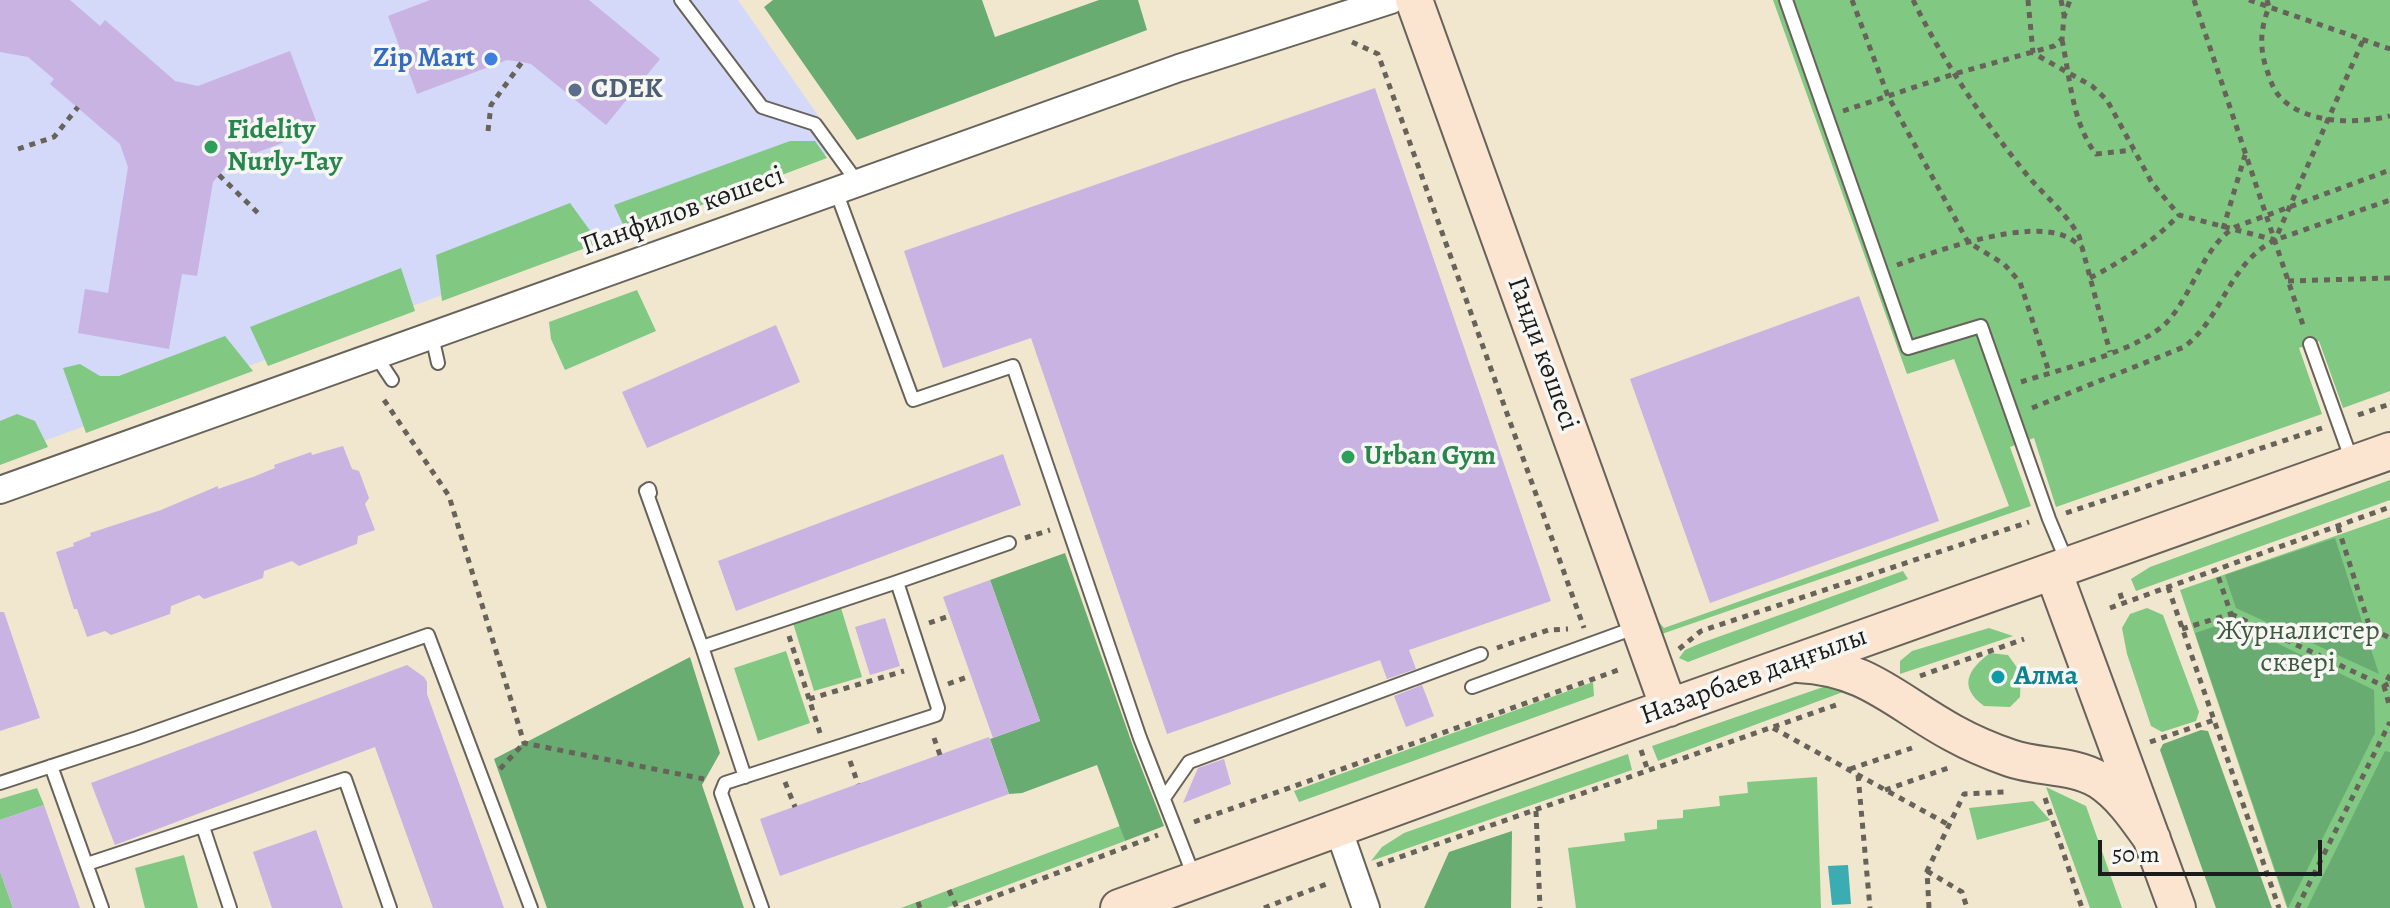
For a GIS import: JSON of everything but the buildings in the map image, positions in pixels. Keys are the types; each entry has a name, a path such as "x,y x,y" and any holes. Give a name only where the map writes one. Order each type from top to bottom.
{"street":[{"name":"Панфилов көшесі","path":"0,490 1179,68 1391,0"},
{"name":"Ганди көшесі","path":"1414,0 1669,708"},
{"name":"Назарбаев даңғылы","path":"1119,908 2390,451"},
{"path":"2060,568 2177,908"},
{"path":"1792,664 1823,665 1850,672 1952,733 1988,749 2013,759 2086,773 2116,793 2152,839"},
{"path":"1338,828 1366,908"}],"lane":[{"path":"681,0 762,107 815,124 847,187 913,400 1013,366 1066,524 1195,880"},
{"path":"1786,0 1908,348 1981,326 2013,416 2060,568"},
{"path":"432,336 438,363"},
{"path":"2310,344 2354,464"},
{"path":"376,356 392,380"},
{"path":"650,493 649,489 646,491 745,777"},
{"path":"702,647 1009,543"},
{"path":"762,908 721,793 725,783 936,715 938,708 897,582"},
{"path":"1472,687 1640,626"},
{"path":"0,783 152,733 428,635 531,908"},
{"path":"1164,798 1189,762 1481,654"},
{"path":"51,766 102,908"},
{"path":"87,864 345,779 390,908"},
{"path":"203,827 230,908"}],"path":[{"path":"1852,0 1888,96 1968,242 2004,264 2020,282 2049,372"},
{"path":"1913,0 1933,42 2002,143 2072,223 2082,247 2110,352"},
{"path":"2028,0 2033,53"},
{"path":"2061,0 2064,17"},
{"path":"2070,0 2064,17 2062,39 2086,141 2096,154 2133,150"},
{"path":"2194,0 2310,344"},
{"path":"2249,0 2390,49"},
{"path":"2267,0 2269,7 2263,23 2261,45 2264,64 2273,86 2284,101 2319,117 2342,122 2371,121 2390,116"},
{"path":"1827,116 1954,74 2033,53 2054,46 2062,39"},
{"path":"2275,240 2363,40"},
{"path":"964,908 1614,671 1590,644 1378,54 1349,41"},
{"path":"2033,53 2092,86 2107,100 2152,183 2179,215 2275,240"},
{"path":"488,131 491,105 522,62"},
{"path":"18,149 54,137 78,107"},
{"path":"2003,389 2110,352 2155,333 2170,319 2220,237 2245,154"},
{"path":"2220,237 2266,214 2390,170"},
{"path":"219,175 259,214"},
{"path":"2013,416 2184,347 2199,336 2243,264 2259,248 2390,200"},
{"path":"2090,278 2138,251 2179,215"},
{"path":"1881,270 1968,242 2028,232 2066,236 2082,247"},
{"path":"2288,281 2390,278"},
{"path":"383,398 449,496 524,743"},
{"path":"2110,608 2390,507"},
{"path":"1009,543 1066,524"},
{"path":"2338,527 2370,628 2390,638"},
{"path":"2216,570 2231,614"},
{"path":"2168,587 2279,908"},
{"path":"2120,593 2123,603"},
{"path":"2182,629 2231,614 2387,684"},
{"path":"784,620 826,751"},
{"path":"1481,654 1548,630 1584,628"},
{"path":"1909,680 2024,639"},
{"path":"809,699 924,665"},
{"path":"2390,675 2387,684 2390,708"},
{"path":"1370,868 1842,703"},
{"path":"2149,742 2214,720"},
{"path":"2297,908 2390,722"},
{"path":"1772,728 1949,825"},
{"path":"524,743 725,783"},
{"path":"484,786 524,743"},
{"path":"1849,770 1917,746"},
{"path":"1641,750 1648,772"},
{"path":"1885,790 1952,767"},
{"path":"1858,775 1870,908"},
{"path":"2042,790 2082,908"},
{"path":"1929,908 1927,871 1964,794 2012,791"},
{"path":"1536,811 1540,908"},
{"path":"1927,871 1962,892 1967,908"},
{"path":"1264,908 1341,879"},
{"path":"949,890 957,908"}],"shaded area":[{"path":"0,0 738,0 841,149 0,457"}],"green space":[{"path":"773,0 982,0 995,37 1099,0 1138,0 1147,30 857,140 764,7"},
{"path":"1773,0 2390,0 2390,391 2343,408 2319,341 2299,348 2322,414 2056,507 2034,438 2010,447 2031,506 1656,636 1645,605 1664,628 2009,506 1954,359 1907,374"},
{"path":"790,141 815,141 827,158 627,233 614,205"},
{"path":"570,203 599,243 442,301 436,255"},
{"path":"401,268 415,311 268,366 250,327"},
{"path":"637,290 656,331 565,370 551,339 549,322"},
{"path":"225,336 253,371 86,433 63,368 80,364 100,376 119,376"},
{"path":"17,414 35,421 48,447 0,465 0,421"},
{"path":"2390,480 2390,500 2136,591 2131,579 2150,567"},
{"name":"Журналиcтер сквері","path":"2390,517 2390,908 2287,908 2180,590"},
{"path":"2335,538 2379,674 2236,608 2225,575"},
{"path":"1065,553 1164,826 1125,841 1097,765 1022,793 1009,794 990,739 1040,721 990,580"},
{"path":"1903,571 1908,579 1688,662 1679,658 1685,650 1701,643"},
{"path":"841,608 862,677 814,691 793,623"},
{"path":"2147,608 2163,615 2199,712 2196,721 2162,732 2151,726 2127,654 2122,628 2130,614"},
{"path":"2231,621 2374,690 2375,733 2288,908 2195,633"},
{"path":"1989,628 2013,636 1900,674 1900,661 1912,651"},
{"path":"786,651 810,723 758,741 734,668"},
{"path":"1990,653 2008,655 2021,673 2020,697 2010,707 1984,706 1968,685 1976,665"},
{"path":"690,657 720,753 702,785 744,908 547,908 494,759"},
{"path":"1593,682 1594,696 1299,802 1294,791"},
{"path":"1832,684 1851,689 1658,761 1652,746"},
{"path":"2201,730 2208,731 2272,908 2216,908 2160,750 2163,744"},
{"path":"2385,751 2390,752 2390,908 2307,908"},
{"path":"1628,754 1632,770 1371,861 1382,847 1404,833"},
{"path":"1817,777 1821,908 1576,908 1568,848 1625,841 1624,833 1657,829 1657,820 1683,818 1683,810 1720,806 1719,796 1748,793 1747,782"},
{"path":"2046,787 2086,806 2122,908 2090,908"},
{"path":"37,788 44,805 0,820 0,799"},
{"path":"2033,801 2050,820 1977,840 1969,808"},
{"path":"1120,826 1125,841 946,908 901,908"},
{"path":"1512,831 1511,908 1424,908 1449,852"},
{"path":"184,855 198,908 145,908 135,868"},
{"path":"0,871 13,908 0,908"}],"water":[{"path":"1848,865 1851,904 1832,905 1828,866"}],"place":[{"name":"Zip Mart","path":"491,59"},
{"name":"CDEK","path":"575,90"},
{"name":"Fidelity Nurly-Tay","path":"211,147"},
{"name":"Urban Gym","path":"1348,457"},
{"name":"Алма","path":"1998,677"}]}
